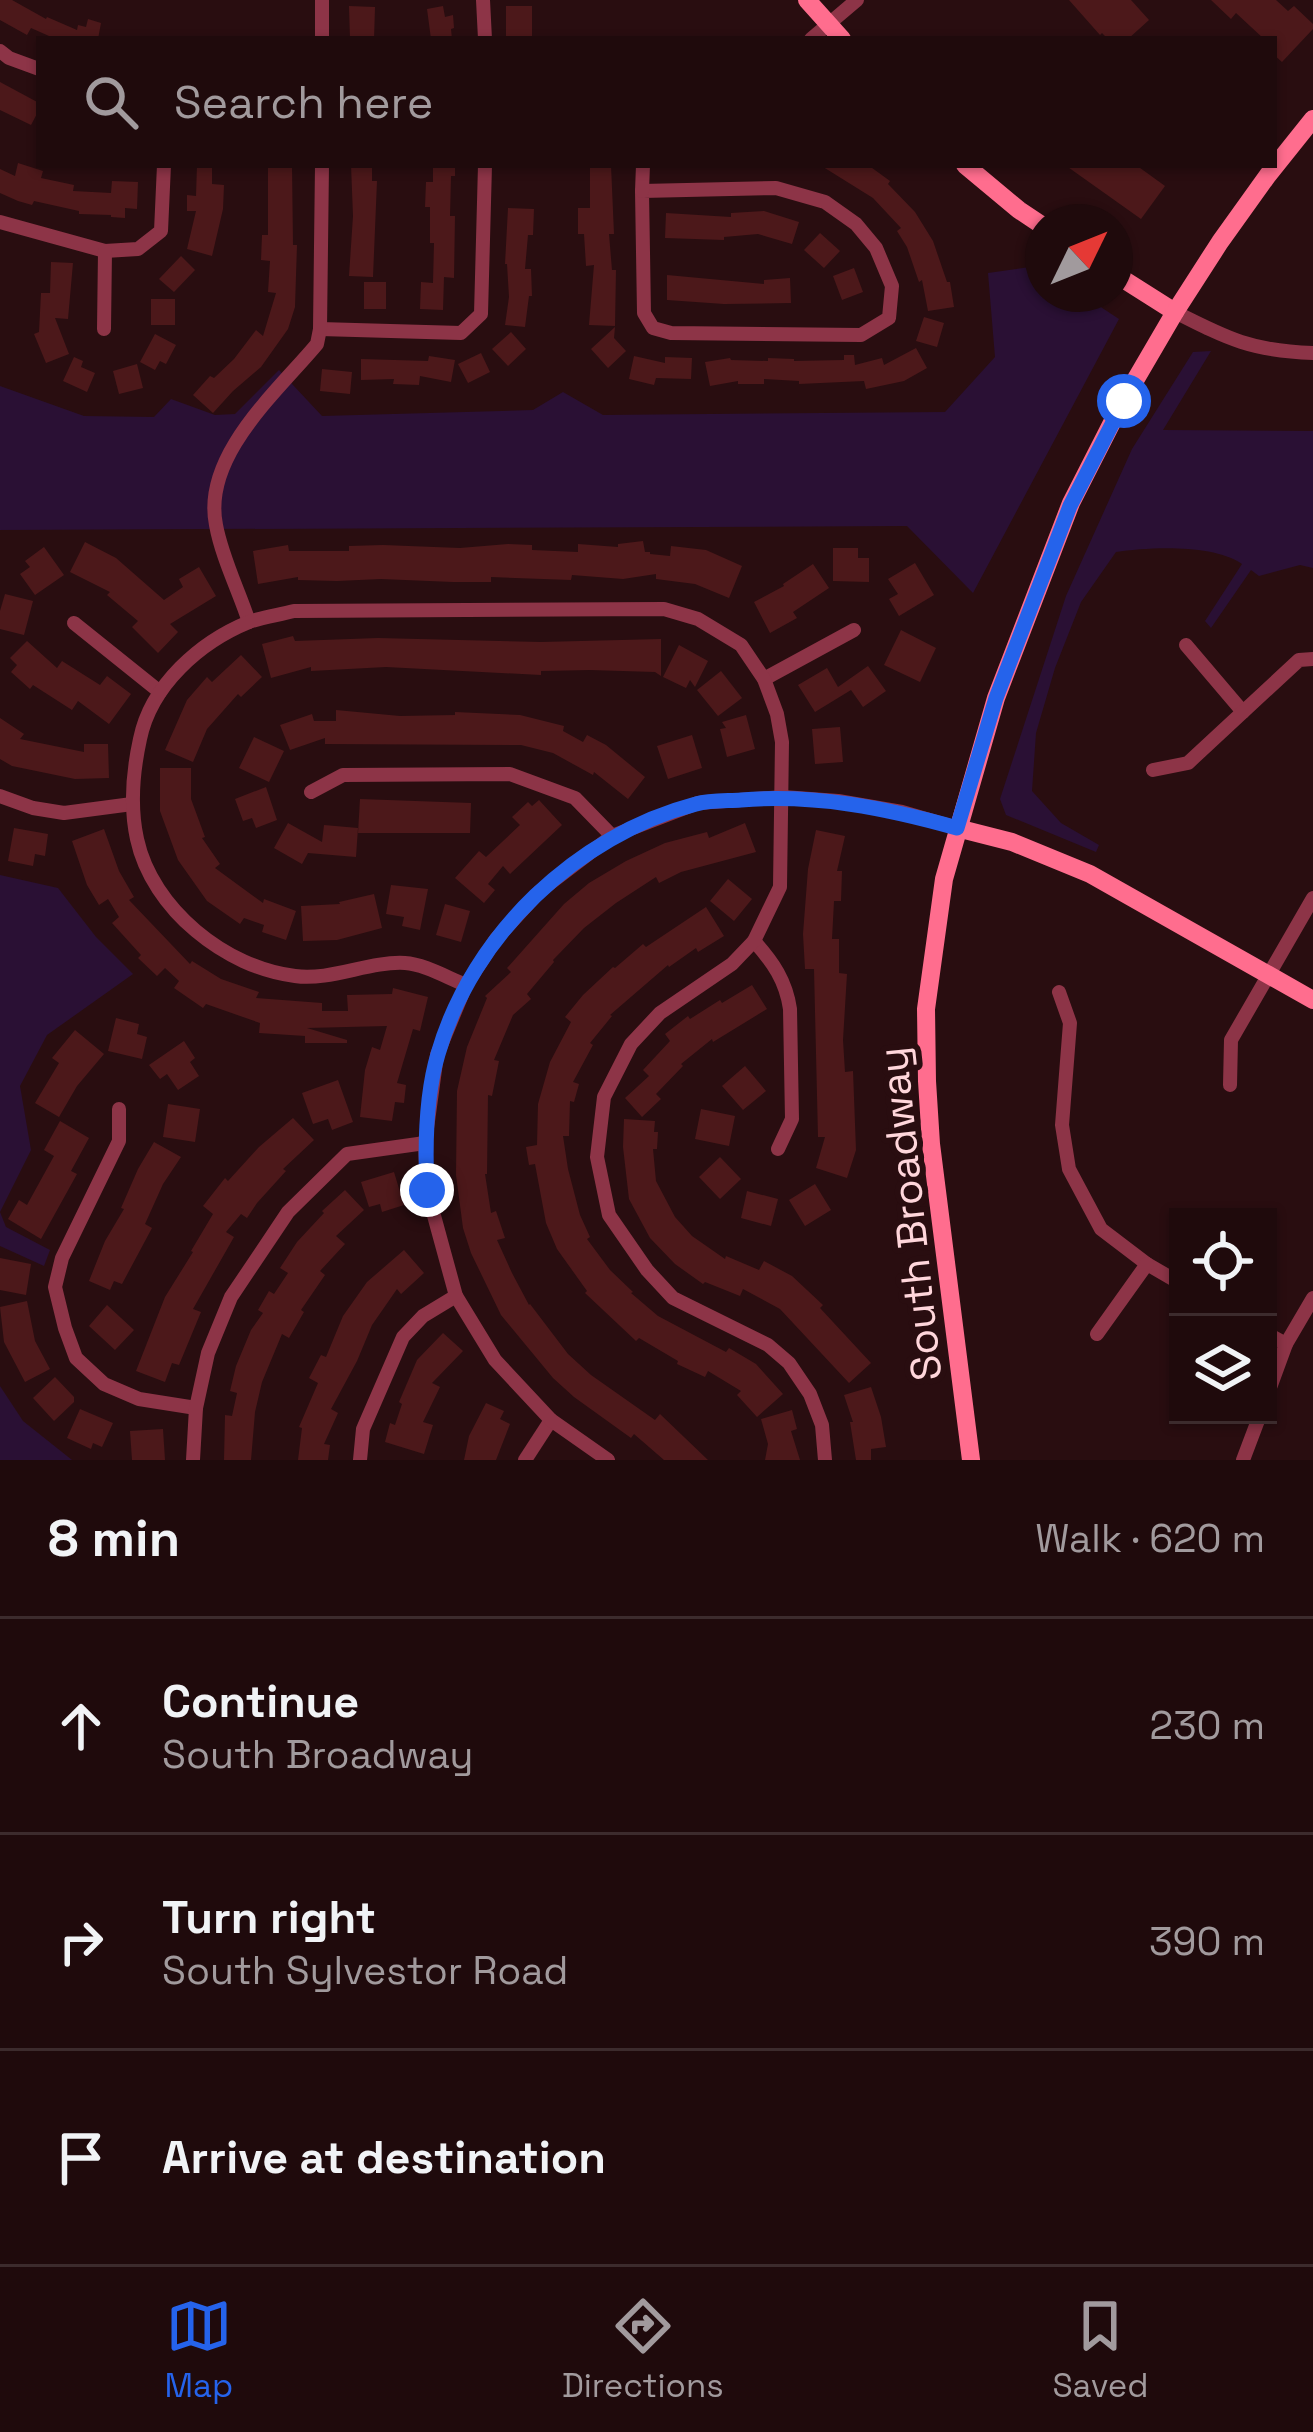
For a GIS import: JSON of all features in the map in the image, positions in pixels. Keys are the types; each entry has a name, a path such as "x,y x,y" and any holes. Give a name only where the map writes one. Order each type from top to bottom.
{"main road":[{"path":"807,0 836,32"},
{"name":"South Broadway","path":"1277,166 1313,119"},
{"path":"969,168 1025,214"},
{"name":"South Broadway","path":"971,1460 927,1081 926,1009 944,879 996,698 1071,503 1175,312 1275,168"},
{"path":"1133,285 1175,312"},
{"path":"957,828 1012,842 1090,874 1313,1000"}],"street":[{"path":"322,0 322,36"},
{"path":"483,0 485,36"},
{"path":"836,32 857,0"},
{"path":"0,51 36,68"},
{"path":"0,222 105,251 138,249 161,232 164,168"},
{"path":"250,622 216,524 214,501 238,434 316,344 322,168"},
{"path":"320,329 461,333 481,314 485,168"},
{"path":"642,191 776,188 825,202 856,224 876,248 892,286 889,318 861,335 671,333 652,328 644,314 642,191 643,168"},
{"path":"104,329 105,251"},
{"path":"1175,312 1229,340 1276,352 1313,353"},
{"path":"466,985 407,963 298,977 220,949 183,918 154,882 137,844 132,804 140,734 160,692 197,650 250,622 294,611 664,609 698,619 741,645 764,679 782,742 780,887 754,941 732,964 661,1012 631,1044 604,1097 597,1157 609,1215 659,1284 673,1298 769,1345 789,1363 810,1394 822,1425 825,1460"},
{"path":"74,622 160,692"},
{"path":"764,679 854,630"},
{"path":"1186,645 1243,712"},
{"path":"1154,770 1188,763 1298,660 1313,659"},
{"path":"311,791 343,775 510,774 575,798 612,836"},
{"path":"0,796 64,813 132,804"},
{"path":"608,1460 551,1420 496,1360 456,1296 427,1190 425,1143 437,1055 466,985 496,939 540,891 612,836 698,803 783,797 838,801 957,828"},
{"path":"1231,1085 1231,1040 1313,898"},
{"path":"754,941 773,962 788,992 790,1009 792,1119 778,1149"},
{"path":"1059,992 1070,1023 1062,1125 1069,1169 1101,1229 1169,1277"},
{"path":"119,1109 119,1141 62,1258 55,1287 65,1328 76,1358 104,1384 140,1399 196,1408"},
{"path":"194,1460 196,1408 208,1353 231,1297 288,1212 347,1154 425,1143"},
{"path":"1096,1334 1147,1264"},
{"path":"360,1460 363,1429 403,1337 423,1316 456,1296"},
{"path":"1277,1368 1313,1298"},
{"path":"1277,1339 1286,1344"},
{"path":"525,1460 551,1420"},
{"path":"1244,1460 1257,1424"}],"shaded area":[{"path":"1025,268 1025,312 1108,312 1119,319 973,593 907,526 0,530 0,386 84,416 154,417 171,399 215,415 235,414 279,370 322,416 533,410 563,392 603,415 945,412 995,357 988,273"},
{"path":"1211,351 1163,430 1313,431 1313,568 1300,565 1259,576 1251,570 1211,628 1205,621 1242,564 1198,550 1116,552 1081,602 1055,668 1036,733 1032,791 1061,823 1099,845 1096,852 1006,815 1000,799 1066,596 1132,449 1193,352"},
{"path":"0,875 58,888 133,974 47,1035 20,1086 31,1150 0,1212"},
{"path":"0,1212 6,1227 50,1250 44,1266 0,1246"},
{"path":"0,1386 23,1421 72,1460 0,1460"}],"building":[{"path":"0,0 12,0 77,30 78,25 86,27 88,19 101,23 99,36 49,36 31,28 27,35 0,20"},
{"path":"1069,0 1131,0 1149,20 1131,36 1100,35"},
{"path":"1211,0 1276,0 1288,11 1294,6 1313,29 1282,62 1277,58 1277,36 1261,36 1236,13 1231,19"},
{"path":"349,6 375,7 374,36 350,36"},
{"path":"443,6 445,17 453,15 452,36 431,36 427,9"},
{"path":"506,6 532,6 532,36 506,36"},
{"path":"0,82 36,101 31,125 0,110"},
{"path":"18,163 43,171 41,178 74,185 73,191 111,193 112,181 138,182 137,209 125,208 125,218 18,201 0,193 0,169 15,176"},
{"path":"197,168 212,168 212,184 224,185 212,256 187,249 196,211 187,211 187,195 196,196"},
{"path":"268,168 292,168 293,245 297,245 295,307 288,329 261,367 213,413 193,395 234,359 256,330 263,336 276,293 268,292 270,261 261,260 262,235 268,235"},
{"path":"351,168 372,168 372,181 377,181 373,277 349,276"},
{"path":"433,168 455,168 450,216 455,216 454,278 444,277 443,310 420,309 421,282 433,283 434,243 430,243 430,207 425,207 426,182 433,182"},
{"path":"590,168 611,168 614,234 609,234 612,270 616,270 615,326 589,325 594,265 586,266 578,208 590,208"},
{"path":"825,168 872,168 890,181 933,241 950,282 954,307 928,311 922,280 919,282 897,231 901,228 873,198"},
{"path":"1069,168 1140,168 1165,186 1141,219 1133,213 1133,204 1120,204"},
{"path":"508,208 534,209 525,269 531,269 532,296 525,327 505,325"},
{"path":"764,211 799,222 792,244 758,234 724,240 665,238 666,213 731,217 731,213"},
{"path":"820,233 840,251 824,268 804,250"},
{"path":"181,256 195,270 174,292 159,279"},
{"path":"51,262 73,263 68,319 55,318 69,354 46,363 34,334 39,332 41,293 50,293"},
{"path":"854,268 863,292 842,300 833,276"},
{"path":"667,275 764,284 764,280 790,278 791,303 667,300"},
{"path":"364,282 386,282 386,309 364,309"},
{"path":"151,299 175,299 175,325 151,325"},
{"path":"924,317 944,323 937,347 916,341"},
{"path":"615,327 614,338 626,351 608,368 591,349"},
{"path":"511,332 526,349 508,366 492,349"},
{"path":"155,334 176,345 166,364 160,361 155,370 140,362"},
{"path":"916,348 927,368 904,381 866,389 864,381 799,384 764,379 764,384 738,381 710,386 705,362 730,358 844,360 844,355 854,355 855,365 882,358 884,365"},
{"path":"481,353 490,372 468,383 458,364"},
{"path":"429,356 455,360 451,382 420,376 419,385 393,384 394,379 361,380 361,359 428,361"},
{"path":"634,356 665,363 665,357 692,358 691,379 656,378 654,385 629,379"},
{"path":"74,357 83,361 81,367 95,373 87,392 63,381"},
{"path":"137,364 143,388 119,394 113,371"},
{"path":"322,369 352,372 350,394 320,391"},
{"path":"643,541 650,554 670,556 671,546 706,550 742,566 729,598 695,584 656,579 656,574 623,579 572,575 571,580 491,577 491,582 298,577 258,584 253,551 288,545 289,551 349,551 349,546 508,544 578,552 578,544 618,547"},
{"path":"85,542 116,558 164,600 183,587 179,579 199,567 216,596 170,624 178,632 158,653 132,627 138,621 107,595 110,592 70,572"},
{"path":"44,547 64,575 35,595 20,574 30,567 25,561"},
{"path":"833,548 858,548 858,558 869,558 869,582 833,581"},
{"path":"915,563 934,595 899,616 889,599 898,594 888,579"},
{"path":"813,564 829,588 793,612 797,618 770,633 754,602"},
{"path":"5,594 33,601 24,635 0,629"},
{"path":"901,630 936,648 920,682 884,665"},
{"path":"293,636 295,641 661,639 661,676 590,670 541,671 541,675 386,667 311,671 311,667 271,678 262,644"},
{"path":"27,641 57,668 62,661 100,685 107,676 131,694 109,724 78,701 72,710 33,685 30,689 11,672 17,665 10,658"},
{"path":"679,645 708,661 695,687 690,680 686,688 663,677"},
{"path":"241,655 262,677 241,697 238,694 207,729 193,762 165,750 187,700 207,677 212,682"},
{"path":"868,666 886,691 863,707 851,690 815,712 798,685 827,668 838,687"},
{"path":"721,671 742,698 718,716 697,690"},
{"path":"336,710 400,716 520,715 564,726 563,731 583,742 587,735 645,777 628,799 594,772 521,745 325,744 325,738 290,750 280,725 312,714 314,721 336,721"},
{"path":"746,715 755,749 727,757 722,722"},
{"path":"0,718 24,734 20,739 84,752 84,744 108,744 109,778 75,779 12,766 0,759"},
{"path":"840,727 843,762 815,764 812,729"},
{"path":"692,735 702,768 668,779 657,746"},
{"path":"254,737 284,751 269,782 239,768"},
{"path":"160,768 191,768 191,799 202,838 220,864 215,868 263,903 264,899 296,911 286,940 262,932 264,925 244,918 240,924 207,901 178,860 160,811"},
{"path":"266,787 277,820 256,828 252,818 243,821 235,799"},
{"path":"360,799 471,803 470,833 358,833"},
{"path":"539,800 562,825 510,874 503,866 488,884 495,890 484,903 455,878 479,851 486,857 520,825 512,817 528,802 532,806"},
{"path":"288,823 322,842 324,825 358,828 356,857 308,853 302,864 274,848"},
{"path":"745,823 756,852 681,872 659,883 656,877 584,928 553,960 527,994 531,999 513,1015 494,1060 499,1061 492,1096 488,1095 485,1174 491,1213 496,1211 505,1238 497,1240 512,1273 529,1305 568,1354 655,1420 660,1414 708,1460 664,1460 634,1434 631,1438 574,1397 501,1315 463,1228 456,1175 457,1091 485,996 511,972 507,968 564,904 589,883 665,843 707,832 709,838"},
{"path":"14,828 48,834 45,856 35,854 33,866 8,861"},
{"path":"104,829 134,897 129,900 190,964 259,992 256,998 322,1003 322,1011 348,1011 347,995 392,994 393,988 428,997 420,1031 413,1029 397,1083 406,1085 404,1103 395,1102 392,1121 360,1117 365,1070 372,1047 380,1050 387,1026 307,1028 347,1043 305,1043 305,1036 259,1033 260,1023 206,1004 203,1008 174,988 179,981 165,968 157,976 138,958 141,955 112,923 119,917 108,899 99,905 87,885 72,841"},
{"path":"816,830 845,836 837,871 842,871 841,901 834,901 832,939 839,939 839,973 847,974 843,1040 845,1072 853,1071 856,1150 847,1178 816,1168 825,1137 818,1137 814,969 805,969 803,934"},
{"path":"728,879 752,899 734,921 710,901"},
{"path":"391,885 428,889 420,930 402,926 404,917 386,914"},
{"path":"374,894 382,928 337,940 303,941 301,906 340,904"},
{"path":"445,904 470,911 461,942 436,935"},
{"path":"706,907 724,936 668,965 610,1015 590,1043 573,1082 579,1084 574,1102 570,1101 569,1136 563,1136 587,1239 631,1293 658,1316 756,1364 783,1394 757,1417 737,1395 741,1391 708,1371 705,1377 677,1364 639,1338 636,1341 585,1293 546,1223 535,1164 529,1165 526,1147 537,1145 538,1104 550,1062 571,1022 565,1017 613,967"},
{"path":"752,985 767,1009 712,1039 681,1064 656,1094 661,1099 642,1117 625,1098 649,1076 643,1070 670,1041 665,1034 688,1016"},
{"path":"116,1018 139,1024 137,1034 147,1037 142,1059 108,1051"},
{"path":"75,1030 104,1054 59,1117 35,1103 59,1063 52,1058"},
{"path":"184,1041 199,1076 178,1090 167,1074 160,1079 149,1065"},
{"path":"745,1066 766,1091 743,1110 722,1086"},
{"path":"338,1080 353,1122 332,1130 328,1119 313,1124 302,1093"},
{"path":"168,1104 200,1109 195,1142 163,1137"},
{"path":"701,1109 735,1116 729,1146 695,1139"},
{"path":"293,1118 314,1140 283,1169 286,1171 247,1218 241,1214 226,1232 234,1237 193,1309 201,1312 179,1365 172,1363 165,1382 136,1371 165,1297 213,1214 203,1206 225,1178 228,1181"},
{"path":"624,1119 655,1121 656,1181 675,1217 692,1236 725,1259 759,1270 764,1261 792,1276 871,1363 849,1383 780,1309 743,1289 740,1296 703,1284 675,1264 650,1238 629,1199"},
{"path":"60,1121 89,1138 71,1171 77,1174 41,1239 8,1219 19,1200 27,1205 54,1156 44,1150"},
{"path":"154,1142 181,1157 145,1224 152,1228 122,1284 114,1281 110,1290 89,1281"},
{"path":"720,1157 741,1179 720,1199 699,1177"},
{"path":"394,1172 404,1205 382,1212 380,1204 369,1207 361,1182"},
{"path":"815,1184 831,1210 805,1226 789,1200"},
{"path":"345,1190 364,1210 336,1236 345,1244 320,1271 325,1275 289,1338 282,1334 262,1382 251,1460 224,1460 225,1415 232,1416 237,1393 230,1391 251,1330 263,1313 258,1310 288,1273 280,1268 297,1242"},
{"path":"747,1191 778,1199 771,1226 741,1218"},
{"path":"404,1250 424,1273 401,1294 397,1289 372,1325 331,1409 338,1413 324,1444 330,1445 328,1460 298,1460 299,1427 318,1383 309,1378 321,1355 326,1357 343,1316 367,1282"},
{"path":"0,1258 31,1264 26,1295 0,1290"},
{"path":"27,1301 35,1341 50,1369 25,1382 4,1342 0,1307"},
{"path":"107,1305 134,1330 115,1350 89,1326"},
{"path":"443,1333 463,1351 432,1383 440,1387 423,1422 433,1425 424,1454 385,1442 417,1360"},
{"path":"55,1377 74,1402 54,1421 33,1398"},
{"path":"871,1387 886,1447 871,1449 871,1460 856,1460 853,1422 844,1395"},
{"path":"486,1403 504,1411 500,1419 510,1424 496,1460 464,1460 469,1436"},
{"path":"80,1409 113,1423 102,1447 93,1443 91,1449 67,1438"},
{"path":"792,1410 797,1429 791,1431 800,1460 765,1460 768,1444 761,1419"},
{"path":"163,1429 165,1460 132,1460 130,1431"}],"route":[{"path":"427,1190 425,1143 437,1055 466,985 496,939 540,891 612,836 698,803 783,797 902,812 957,828 996,698 1070,506 1124,401"}]}
